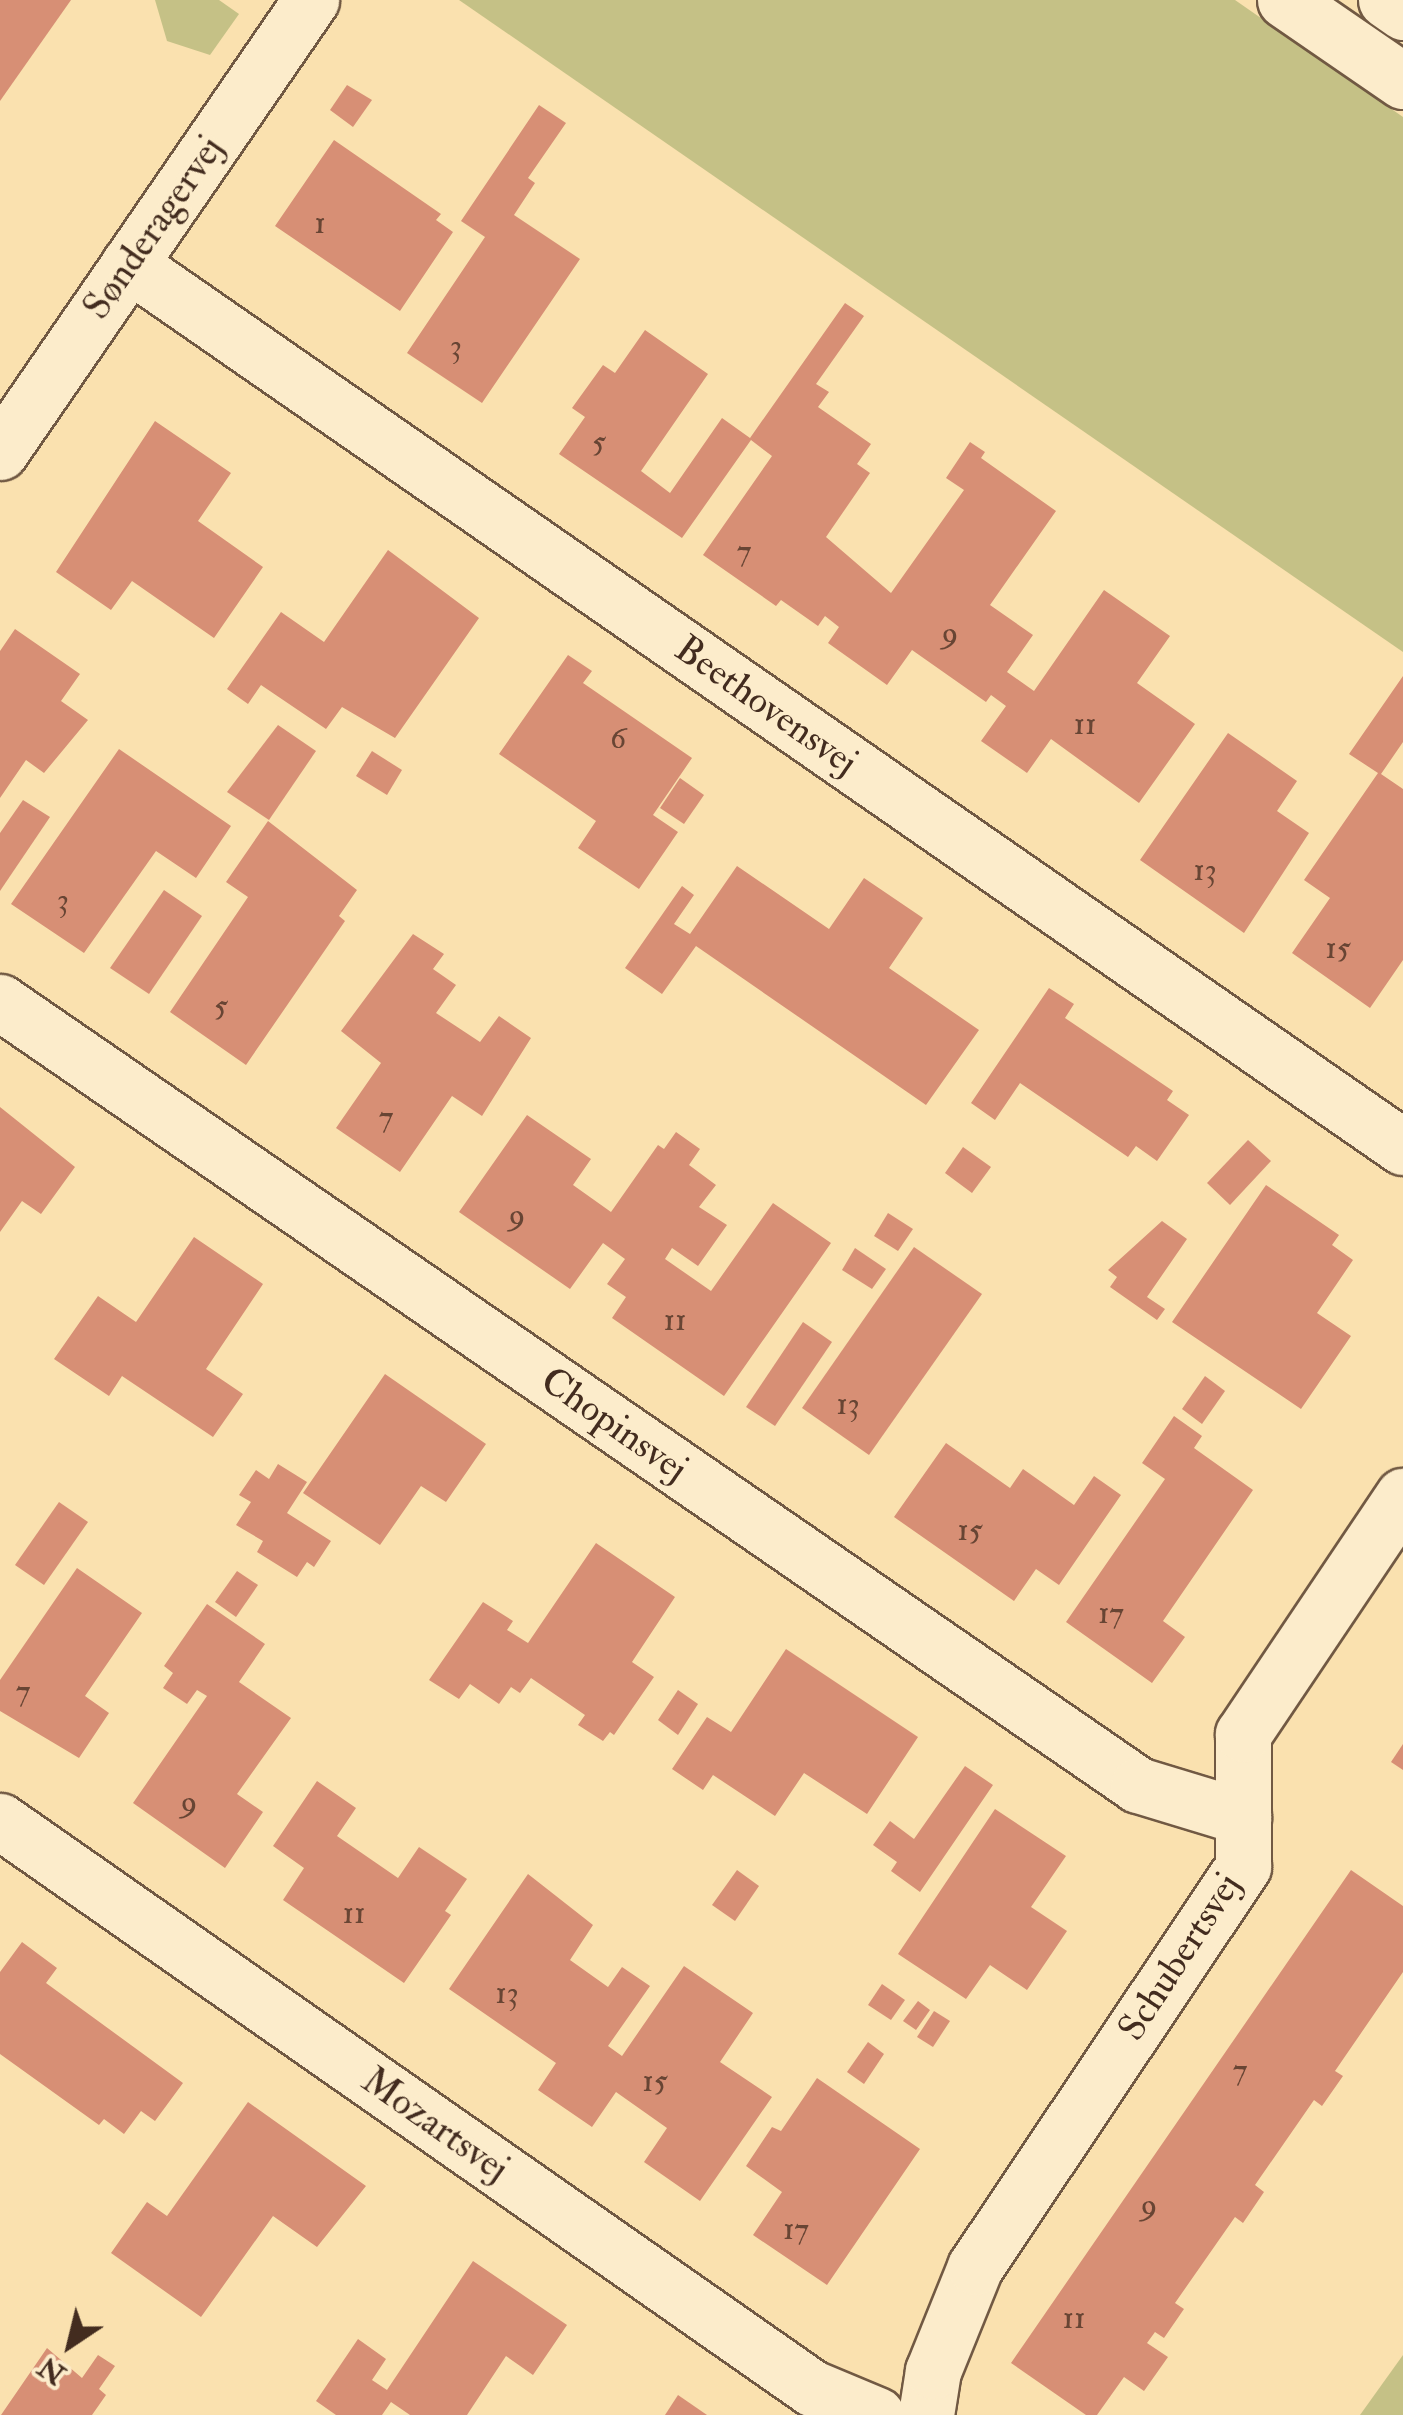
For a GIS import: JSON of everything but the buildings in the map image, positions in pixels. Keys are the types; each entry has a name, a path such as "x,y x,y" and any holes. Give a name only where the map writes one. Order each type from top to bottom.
{"street":[{"path":"1285,0 1403,81"},
{"path":"1386,0 1403,12"},
{"name":"Sønderagervej","path":"0,452 308,1"},
{"name":"Beethovensvej","path":"130,264 1403,1147"},
{"name":"Chopinsvej","path":"0,1002 1138,1785 1243,1817"},
{"name":"Schubertsvej","path":"926,2415 933,2371 975,2267 1243,1866 1244,1734 1403,1496"},
{"name":"Mozartsvej","path":"0,1821 812,2388 877,2415"}],"shaded area":[{"path":"155,0 219,0 239,14 210,55 167,41"},
{"path":"459,0 1235,0 1403,117 1403,652"},
{"path":"1403,2355 1403,2415 1360,2415"}]}
